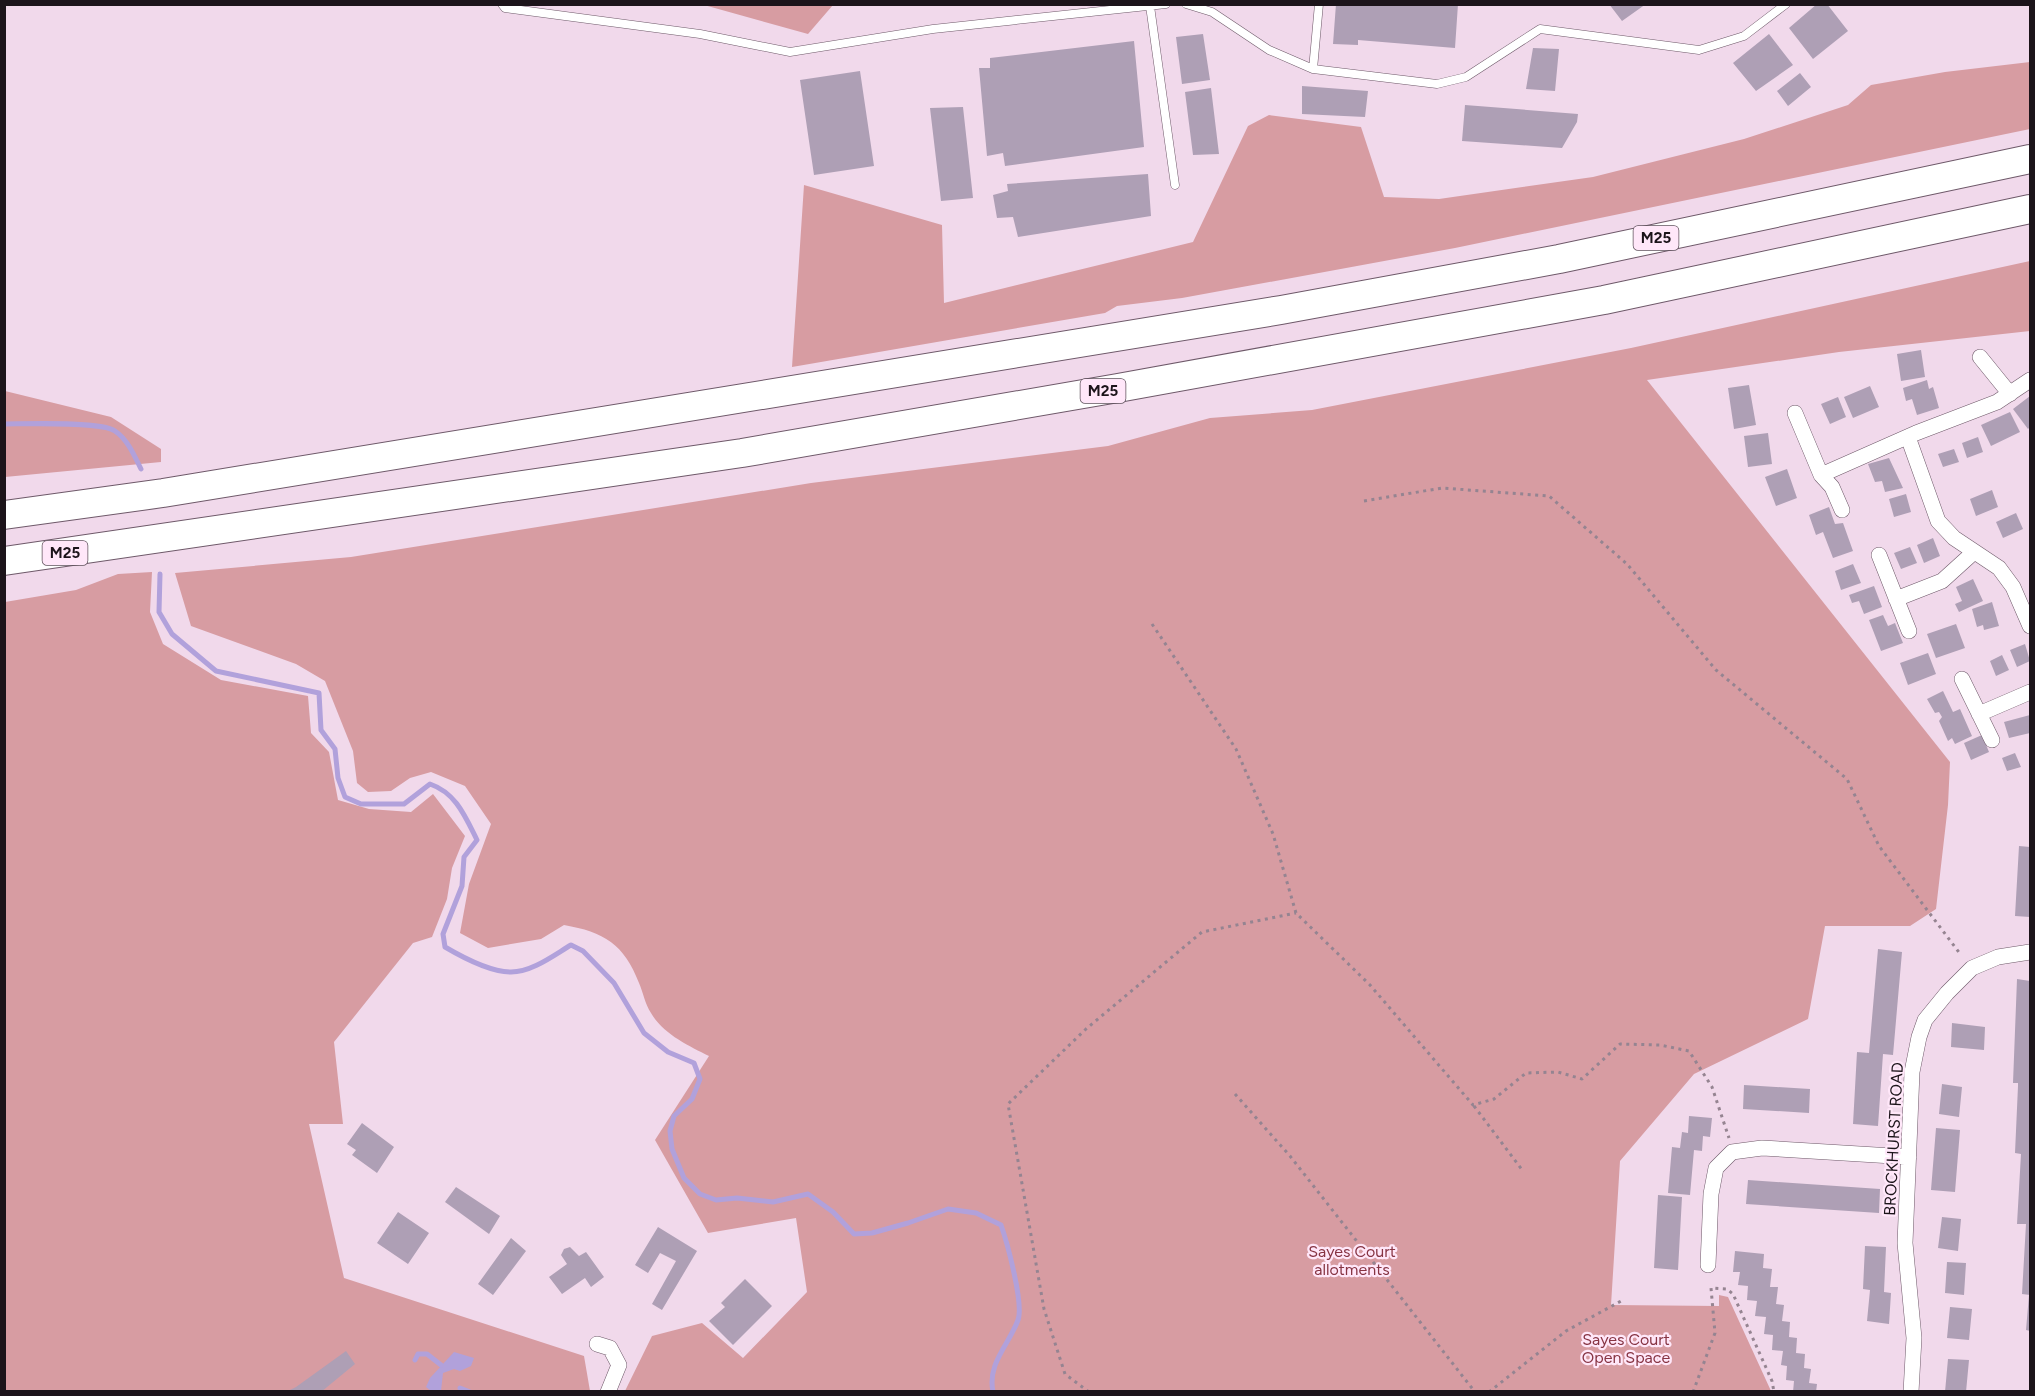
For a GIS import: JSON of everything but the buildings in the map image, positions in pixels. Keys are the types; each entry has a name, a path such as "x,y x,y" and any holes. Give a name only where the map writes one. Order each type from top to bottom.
{"highway":[{"name":"M25","path":"4,515 121,500 1281,310 1559,259 2031,159"},
{"name":"M25","path":"4,561 169,539 742,453 1118,388 1604,300 2031,209"}],"street":[{"path":"1980,357 2010,394"},
{"path":"1821,475 1997,402 2031,380"},
{"path":"1795,413 1821,475 1832,487 1842,510"},
{"path":"1908,437 1938,520 1954,538 1999,568 2024,593 2031,626"},
{"path":"1896,599 1942,581 1974,552"},
{"path":"1879,555 1909,631"},
{"path":"1962,679 1992,740"},
{"path":"1979,714 2031,692"},
{"name":"BROCKHURST ROAD","path":"1911,1392 1914,1338 1905,1243 1912,1072 1919,1037 1925,1020 1972,968 1998,957 2031,952"},
{"path":"1708,1265 1716,1167 1732,1152 1762,1148 1909,1157"},
{"path":"597,1344 610,1348 619,1365 608,1392"}],"lane":[{"path":"502,4 505,8 700,34 790,52 933,29 1166,4"},
{"path":"1186,4 1212,12 1269,50 1313,69 1437,84 1466,77 1540,29 1699,50 1744,36 1786,4"},
{"path":"1313,69 1319,4"},
{"path":"1150,6 1175,185"}],"path":[{"path":"1364,501 1442,488 1550,496 1627,564 1716,670 1847,779 1879,846 1972,968"},
{"path":"1152,624 1236,750 1273,834 1296,913 1370,985 1473,1105 1523,1171"},
{"path":"1089,1392 1065,1374 1044,1309 1008,1104 1086,1029 1202,932 1296,913"},
{"path":"1473,1105 1494,1099 1526,1073 1558,1072 1582,1079 1620,1044 1660,1045 1689,1051 1712,1087 1732,1152"},
{"path":"1235,1094 1290,1156 1475,1392"},
{"path":"1693,1392 1715,1333 1711,1288 1727,1289 1732,1294 1772,1381 1774,1392"},
{"path":"1489,1392 1566,1331 1623,1300"}],"green space":[{"path":"833,4 808,34 704,5"},
{"path":"2030,62 2030,129 1455,248 1182,298 1117,306 1105,313 792,367 804,185 942,225 944,303 1193,242 1248,126 1269,115 1361,127 1384,197 1439,199 1593,177 1744,139 1848,105 1871,85 1945,72"},
{"path":"2030,261 2030,331 1839,352 1647,380 1950,762 1948,805 1936,909 1910,926 1825,926 1808,1019 1694,1074 1620,1161 1611,1305 1719,1306 1719,1295 1728,1297 1771,1391 625,1391 652,1336 702,1323 743,1358 807,1292 796,1218 708,1233 655,1140 709,1056 677,1039 662,1027 649,1009 627,958 611,942 601,936 564,925 541,939 488,948 460,933 469,884 491,824 465,786 431,772 410,778 391,791 368,792 357,783 353,751 325,681 296,664 191,626 175,573 351,557 811,483 1108,446 1210,418 1312,410 1631,348"},
{"path":"5,391 111,417 161,449 161,462 5,477"},
{"path":"152,572 150,612 163,644 221,680 308,696 311,733 329,752 338,800 369,809 411,812 433,794 465,836 452,868 447,899 432,937 413,943 334,1042 343,1124 309,1124 344,1278 584,1356 590,1391 5,1392 5,602 76,590 118,574"}],"shaded area":[{"path":"454,1352 474,1358 471,1366 460,1371 454,1369 443,1373 441,1391 431,1391 426,1387 430,1378"}],"waterway":[{"path":"4,424 62,424 107,428 115,431 124,439 141,469"},
{"path":"160,574 159,612 172,634 216,671 319,693 321,730 335,749 338,778 345,797 361,804 404,804 430,784 447,793 459,806 477,840 464,857 462,886 443,934 445,947 486,967 511,972 535,966 571,945 583,951 614,983 644,1033 668,1052 694,1063 700,1079 692,1099 674,1116 670,1131 672,1149 684,1178 700,1194 716,1200 737,1198 773,1202 808,1194 833,1212 854,1234 872,1233 948,1209 976,1213 1001,1225 1014,1273 1019,1312 1018,1320 993,1372 993,1392"},
{"path":"415,1360 418,1354 427,1354 441,1365"},
{"path":"460,1388 470,1392"}],"park label":[{"name":"Sayes Court allotments","path":"1352,1260"},
{"name":"Sayes Court Open Space","path":"1626,1348"}]}
